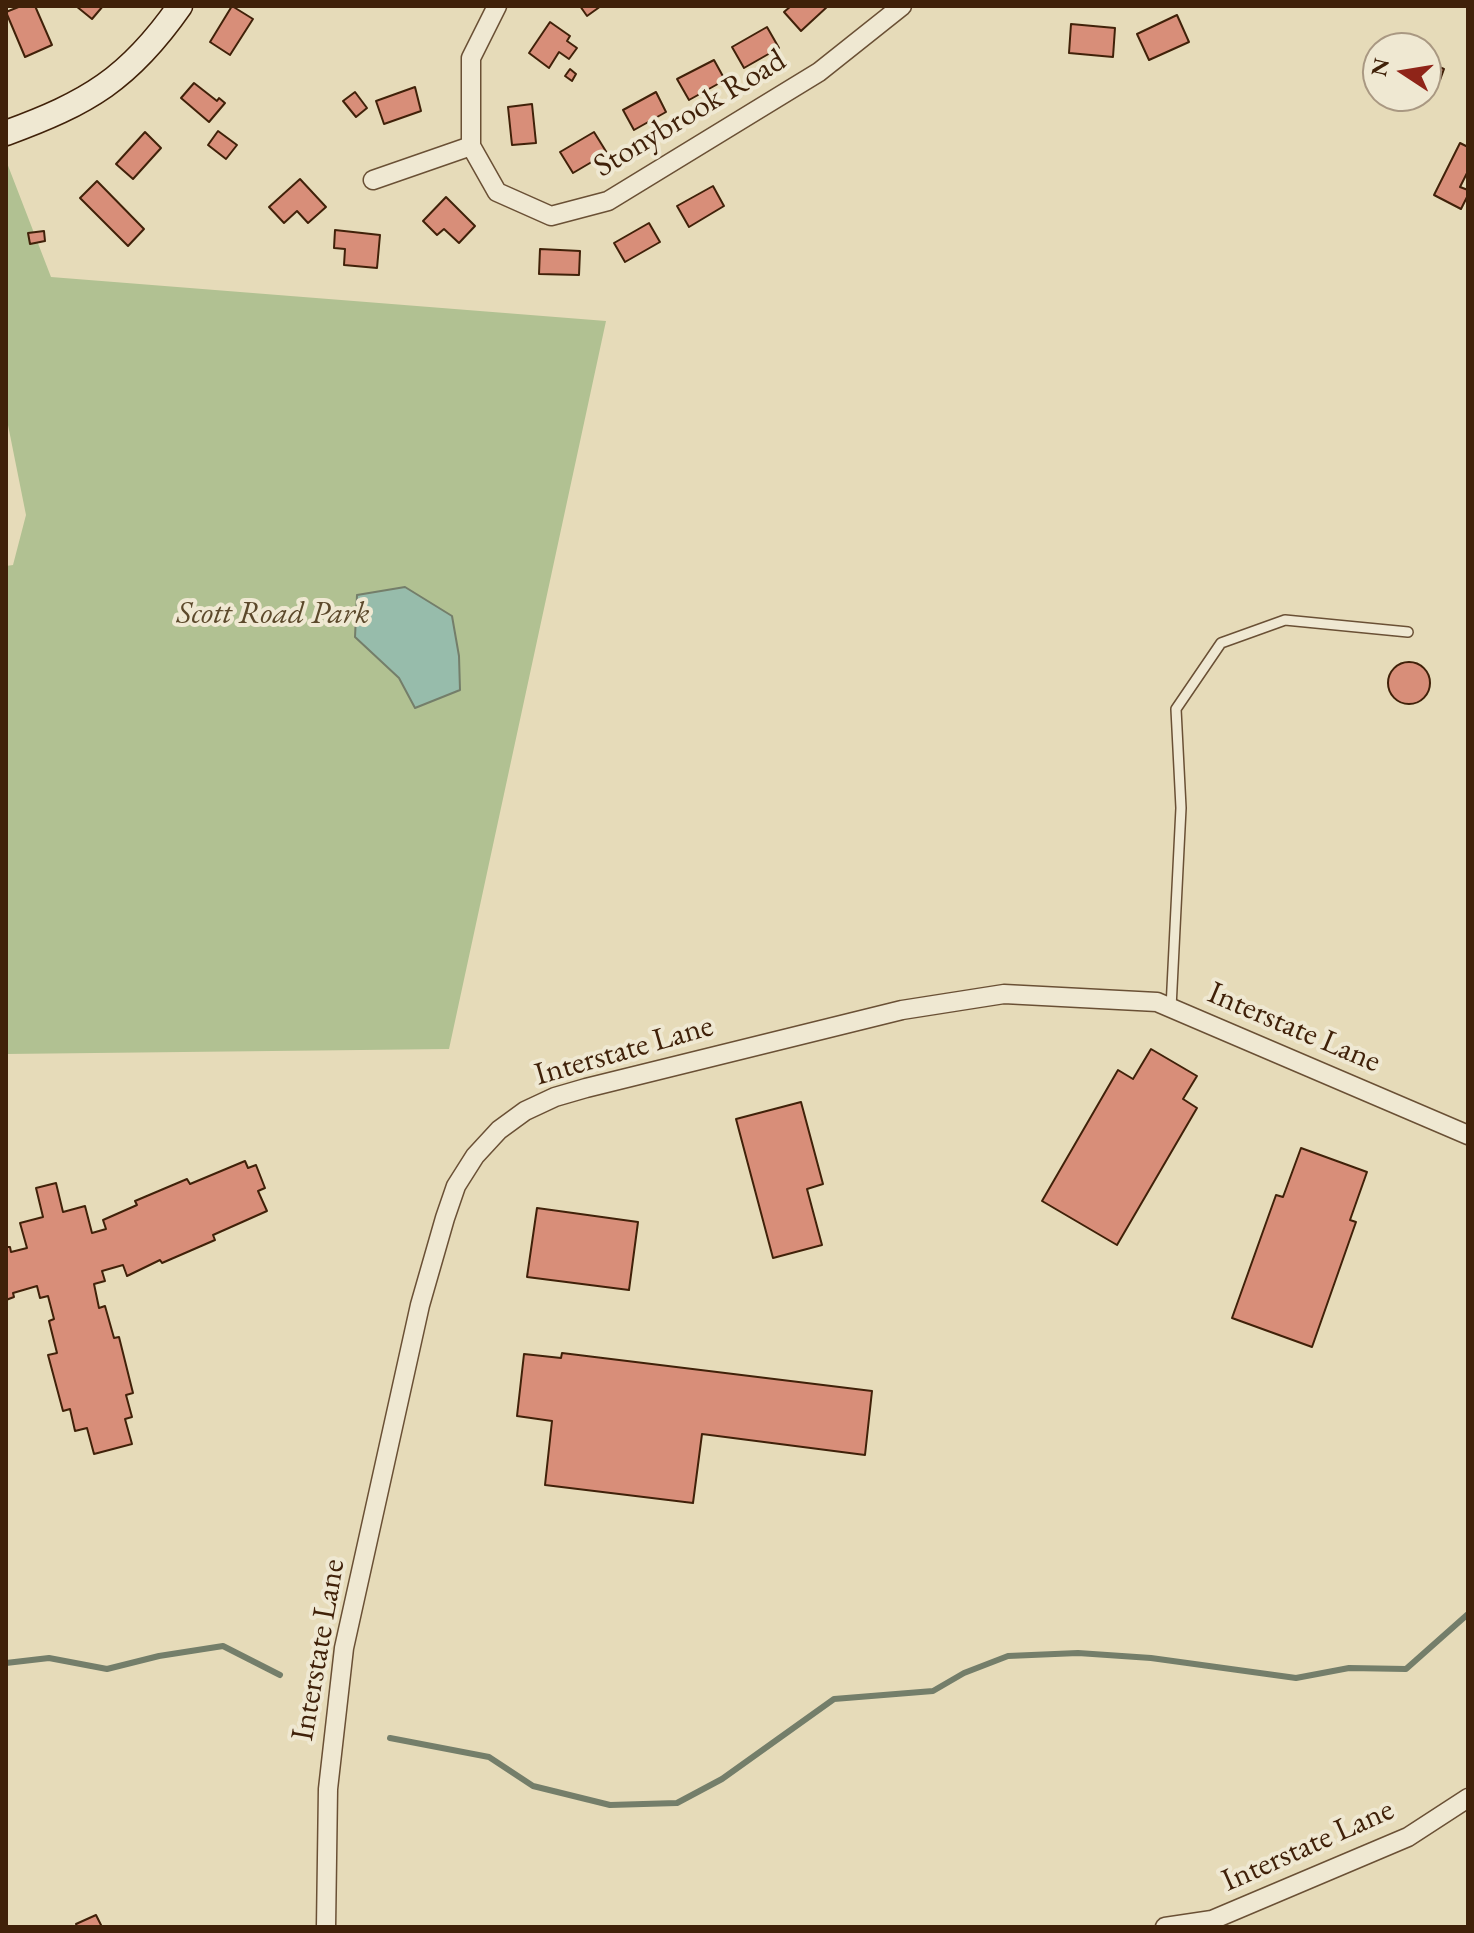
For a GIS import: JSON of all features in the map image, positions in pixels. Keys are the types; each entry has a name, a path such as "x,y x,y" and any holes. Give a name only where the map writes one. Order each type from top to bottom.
{"main road":[{"path":"7,130 69,108 113,81 143,54 180,6"}],"street":[{"name":"Stonybrook Road","path":"497,6 471,58 471,146 497,192 551,216 608,201 819,72 902,6"},
{"path":"373,180 471,146"},
{"name":"Interstate Lane","path":"326,1927 328,1789 344,1648 420,1305 456,1186 475,1156 499,1130 525,1111 555,1097 902,1010 1004,994 1157,1002 1468,1135"},
{"name":"Interstate Lane","path":"1165,1927 1212,1920 1380,1849 1408,1837 1468,1798"}],"lane":[{"path":"1171,1008 1181,808 1176,709 1221,643 1285,620 1408,632"}],"green space":[{"name":"Scott Road Park","path":"7,163 51,277 606,321 449,1049 6,1054 6,566 13,565 26,515 6,415"}],"shaded area":[{"path":"405,587 452,616 459,656 460,690 415,708 399,678 355,637 357,595"}],"building":[{"path":"21,6 35,6 52,45 25,57 6,12"},
{"path":"76,6 103,6 92,19"},
{"path":"232,6 253,19 230,55 210,42"},
{"path":"580,6 601,6 587,16"},
{"path":"791,6 828,6 801,31 784,12"},
{"path":"1177,15 1189,42 1149,60 1137,34"},
{"path":"550,22 570,36 567,41 577,48 569,59 559,52 549,68 529,53"},
{"path":"1071,24 1115,28 1113,57 1069,53"},
{"path":"767,27 779,48 744,68 732,47"},
{"path":"714,60 725,80 689,100 677,79"},
{"path":"570,69 576,74 572,81 565,76"},
{"path":"194,83 217,101 219,98 225,103 209,122 181,98"},
{"path":"415,87 421,111 384,124 376,101"},
{"path":"355,92 367,108 356,117 343,101"},
{"path":"656,92 666,112 634,130 623,110"},
{"path":"532,104 536,143 512,145 508,107"},
{"path":"218,131 237,145 226,159 208,145"},
{"path":"145,132 161,148 133,179 116,164"},
{"path":"594,132 607,153 573,173 560,152"},
{"path":"1460,143 1468,147 1468,171 1460,187 1468,190 1468,195 1461,209 1434,195"},
{"path":"300,179 326,207 308,223 297,211 284,223 269,207"},
{"path":"97,181 144,229 128,246 80,198"},
{"path":"713,186 724,206 689,227 677,206"},
{"path":"446,197 475,226 459,243 444,229 437,235 423,221"},
{"path":"649,223 660,242 625,262 614,243"},
{"path":"335,230 380,235 377,268 344,265 345,249 334,248"},
{"path":"44,231 45,241 30,244 28,233"},
{"path":"540,249 580,251 579,275 539,274"},
{"path":"1409,662 1424,668 1430,683 1424,698 1409,704 1394,698 1388,683 1394,668"},
{"path":"1151,1049 1197,1076 1183,1099 1197,1108 1117,1245 1042,1201 1118,1070 1133,1079"},
{"path":"801,1102 823,1184 807,1189 822,1245 773,1258 736,1119"},
{"path":"1301,1148 1367,1172 1350,1220 1356,1222 1312,1347 1232,1318 1276,1195 1283,1197"},
{"path":"245,1161 248,1168 256,1165 265,1188 258,1191 267,1211 213,1235 215,1240 127,1276 123,1265 102,1271 105,1281 94,1284 99,1308 105,1306 114,1338 119,1337 133,1393 126,1395 132,1417 125,1419 132,1444 94,1454 87,1428 75,1431 70,1409 63,1411 48,1355 57,1353 49,1321 54,1319 48,1296 40,1298 37,1286 13,1293 14,1297 6,1300 6,1247 10,1247 11,1252 27,1248 20,1223 43,1217 36,1188 56,1183 63,1212 85,1206 92,1233 106,1229 103,1220 137,1205 135,1201 187,1179 190,1184"},
{"path":"537,1208 638,1222 629,1290 527,1277"},
{"path":"562,1353 872,1391 865,1455 702,1434 693,1503 545,1485 552,1421 517,1416 524,1354 561,1358"},
{"path":"96,1915 102,1927 77,1927 76,1924"}],"waterway":[{"path":"390,1738 489,1757 533,1786 610,1805 677,1803 722,1779 834,1699 933,1691 964,1673 1008,1656 1078,1653 1151,1658 1296,1678 1349,1668 1406,1669 1468,1614"},
{"path":"6,1663 49,1658 107,1669 159,1656 223,1646 280,1675"}]}
